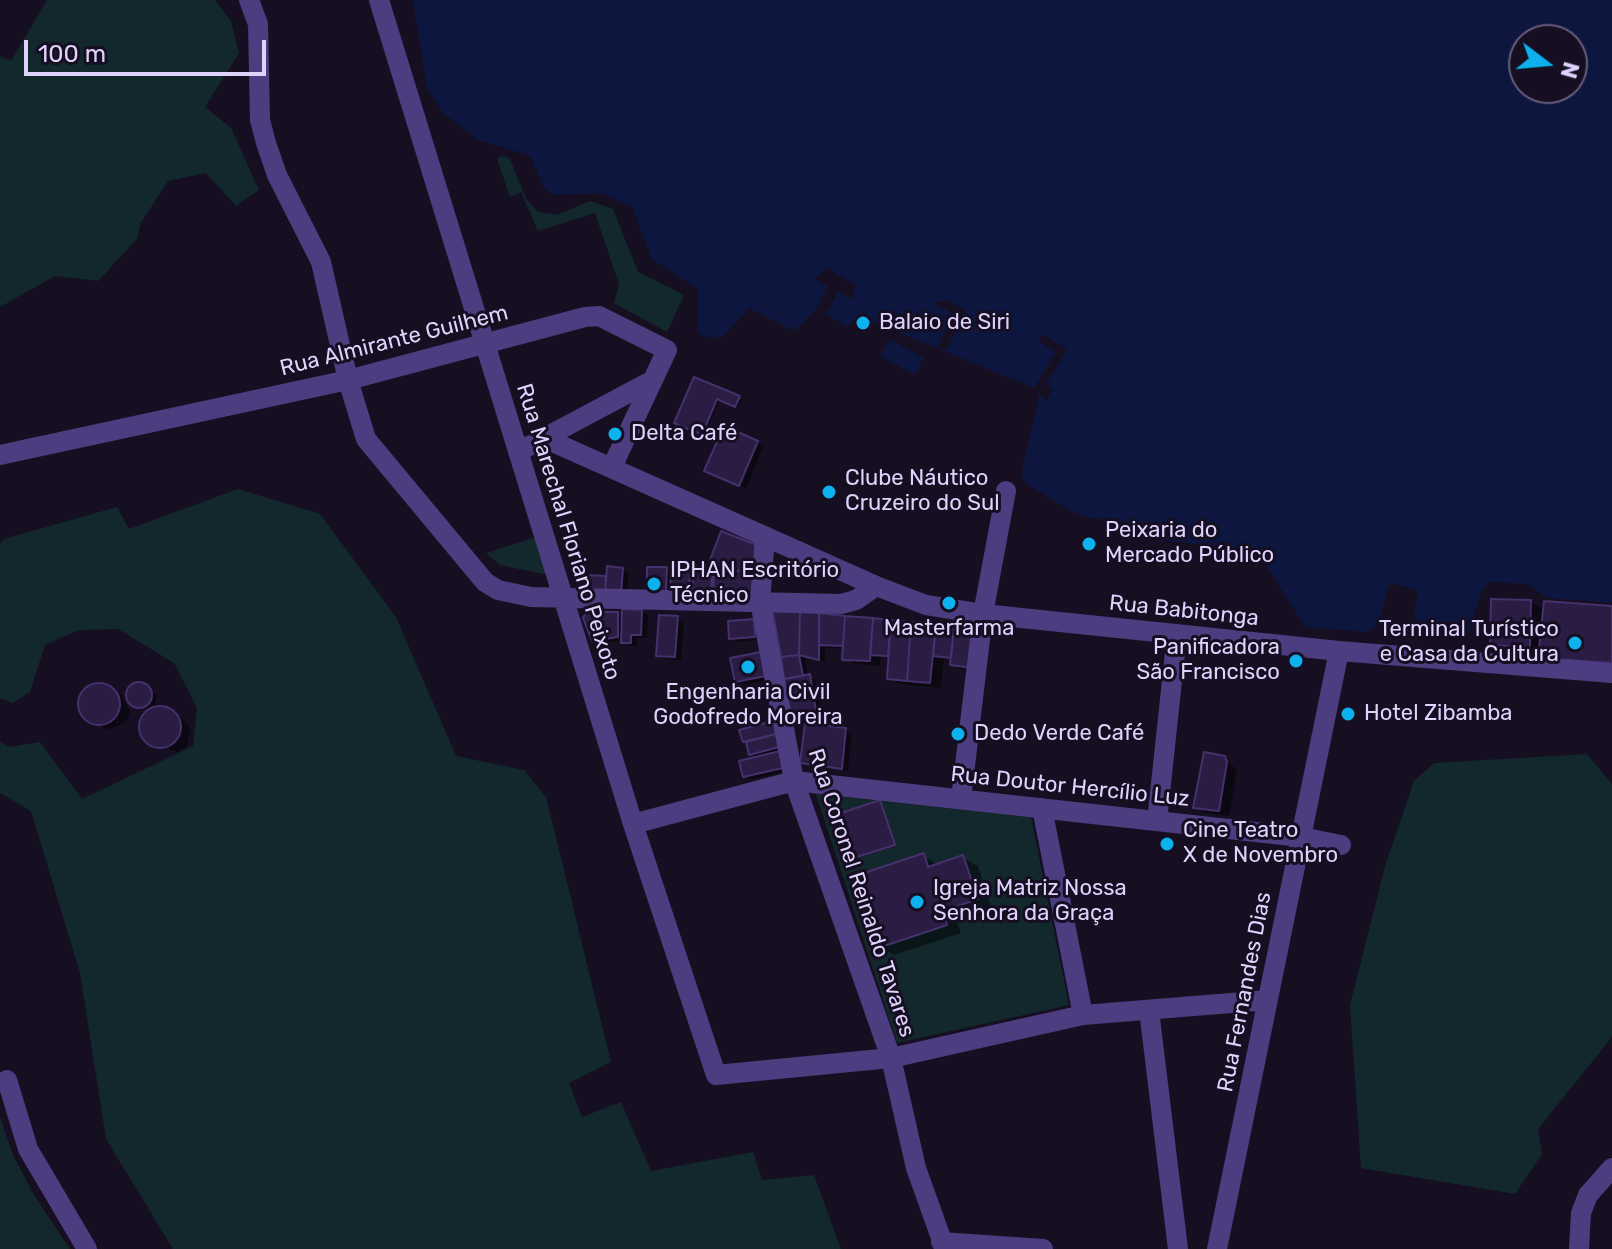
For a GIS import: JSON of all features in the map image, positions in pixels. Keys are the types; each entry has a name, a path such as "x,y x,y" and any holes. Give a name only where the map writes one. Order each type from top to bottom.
{"street":[{"path":"249,0 258,24 260,120 266,143 277,175 321,262 361,425 373,451 485,582 515,595 563,598 841,604 856,600 876,586"},
{"name":"Rua Marechal Floriano Peixoto","path":"379,0 633,824 716,1075 891,1058"},
{"name":"Rua Almirante Guilhem","path":"0,455 348,380 585,317 599,316 667,350 612,467"},
{"path":"518,452 653,380"},
{"name":"Rua Babitonga","path":"544,438 876,586 926,605 983,614 1339,651 1612,673"},
{"path":"961,799 983,614 1006,491"},
{"name":"Rua Coronel Reinaldo Tavares","path":"765,536 760,602 794,781 891,1058 916,1168 943,1246"},
{"path":"1157,821 1177,634"},
{"name":"Rua Fernandes Dias","path":"1217,1249 1339,651"},
{"path":"633,824 794,781"},
{"name":"Rua Doutor Hercílio Luz","path":"794,781 1301,837 1341,845"},
{"path":"1042,808 1083,1015"},
{"path":"891,1058 1083,1015 1268,1000"},
{"path":"1149,1010 1178,1249"},
{"path":"7,1080 28,1149 87,1249"},
{"path":"1579,1249 1581,1213 1588,1195 1612,1168"},
{"path":"943,1246 1043,1249"}],"green space":[{"path":"47,0 215,0 231,21 239,53 205,107 231,128 259,190 236,206 206,173 168,181 140,224 137,239 98,281 55,276 0,307 0,56 11,61"},
{"path":"503,156 510,159 526,199 538,212 557,215 590,201 613,209 638,272 684,295 667,332 614,303 619,284 595,213 538,231 521,192 510,197 497,158"},
{"path":"238,489 320,514 396,617 456,756 524,770 546,797 611,1062 569,1083 582,1117 621,1102 651,1171 753,1152 762,1180 814,1175 841,1249 173,1249 106,1139 80,973 31,811 0,793 0,741 9,747 40,742 82,799 193,746 197,708 174,663 118,629 79,630 45,645 30,692 13,703 0,698 0,544 4,539 117,507 129,529"},
{"path":"536,537 548,575 500,565 486,553"},
{"path":"1587,754 1612,784 1612,1037 1538,1129 1542,1154 1515,1194 1361,1168 1350,1005 1386,863 1414,781 1434,763"},
{"path":"816,794 1031,817 1069,1005 897,1043"},
{"path":"0,1117 12,1153 34,1195 70,1249 0,1249"}],"water":[{"path":"413,0 1612,0 1612,603 1547,598 1528,584 1489,582 1483,588 1468,633 1460,638 1435,637 1421,631 1414,616 1418,590 1395,584 1388,586 1379,622 1367,632 1305,627 1259,554 1253,550 1159,540 1147,536 1134,523 1091,518 1072,512 1027,484 1021,475 1039,397 1034,388 866,319 857,317 848,327 816,309 795,331 749,308 722,338 703,336 698,333 698,289 652,259 632,207 600,193 553,195 545,189 529,155 480,141 443,113 427,88"},
{"path":"889,339 924,358 915,375 880,356"}],"pier":[{"path":"826,268 856,285 852,299 838,292 826,314 816,309 828,286 815,279"},
{"path":"948,300 966,310 946,350 937,347 954,314 934,303"},
{"path":"1042,334 1067,349 1046,384 1053,389 1046,401 1034,388 1056,352 1038,341"}],"building":[{"path":"694,377 740,396 735,407 717,399 702,435 674,423"},
{"path":"724,426 758,441 739,486 704,471"},
{"path":"721,531 759,546 757,572 707,568"},
{"path":"671,564 690,565 689,596 670,595"},
{"path":"607,566 623,568 621,595 605,594"},
{"path":"647,567 667,567 666,594 647,594"},
{"path":"714,569 757,572 756,596 713,595"},
{"path":"693,570 712,571 711,596 692,595"},
{"path":"586,575 606,576 605,594 585,593"},
{"path":"1491,599 1531,600 1530,647 1490,645"},
{"name":"Terminal Turístico e Casa da Cultura","path":"1544,601 1612,606 1612,663 1538,658"},
{"path":"622,609 642,610 641,635 631,635 631,643 621,643"},
{"path":"772,609 800,612 799,655 781,657"},
{"path":"586,612 618,612 618,637 592,641 583,618"},
{"path":"800,612 819,613 819,660 799,655"},
{"path":"819,613 845,616 843,646 819,645"},
{"path":"659,615 678,616 675,657 656,656"},
{"path":"845,616 873,618 870,661 842,660"},
{"path":"873,618 891,620 888,656 870,655"},
{"path":"754,619 755,637 729,639 728,621"},
{"path":"891,620 911,622 907,681 887,679"},
{"path":"911,622 936,624 930,683 907,681"},
{"path":"936,624 954,627 951,658 933,656"},
{"path":"954,627 977,629 973,668 950,665"},
{"name":"Engenharia Civil Godofredo Moreira","path":"761,652 766,676 735,682 730,658"},
{"path":"799,655 803,676 784,679 781,657"},
{"path":"810,674 813,693 787,698 784,679"},
{"path":"139,682 148,686 152,695 148,704 139,708 130,704 126,695 130,686"},
{"path":"99,683 114,689 120,704 114,719 99,725 84,719 78,704 84,689"},
{"path":"813,693 817,717 790,721 787,698"},
{"path":"160,706 175,712 181,727 175,742 160,748 145,742 139,727 145,712"},
{"path":"777,720 780,733 743,742 739,730"},
{"path":"805,723 846,728 842,769 800,763"},
{"path":"780,733 783,746 749,755 746,742"},
{"path":"784,750 787,767 743,777 739,761"},
{"path":"1204,752 1225,756 1227,762 1219,811 1193,808"},
{"path":"880,800 895,845 850,859 835,815"},
{"name":"Igreja Matriz Nossa Senhora da Graça","path":"924,853 928,867 963,855 978,899 943,911 947,925 878,948 855,876"}],"place":[{"name":"Balaio de Siri","path":"863,323"},
{"name":"Delta Café","path":"615,434"},
{"name":"Clube Náutico Cruzeiro do Sul","path":"829,492"},
{"name":"Peixaria do Mercado Público","path":"1089,544"},
{"name":"IPHAN Escritório Técnico","path":"654,584"},
{"name":"Masterfarma","path":"949,603"},
{"name":"Terminal Turístico e Casa da Cultura","path":"1575,643"},
{"name":"Panificadora São Francisco","path":"1296,661"},
{"name":"Engenharia Civil Godofredo Moreira","path":"748,667"},
{"name":"Hotel Zibamba","path":"1348,714"},
{"name":"Dedo Verde Café","path":"958,734"},
{"name":"Cine Teatro X de Novembro","path":"1167,844"},
{"name":"Igreja Matriz Nossa Senhora da Graça","path":"917,902"}]}
